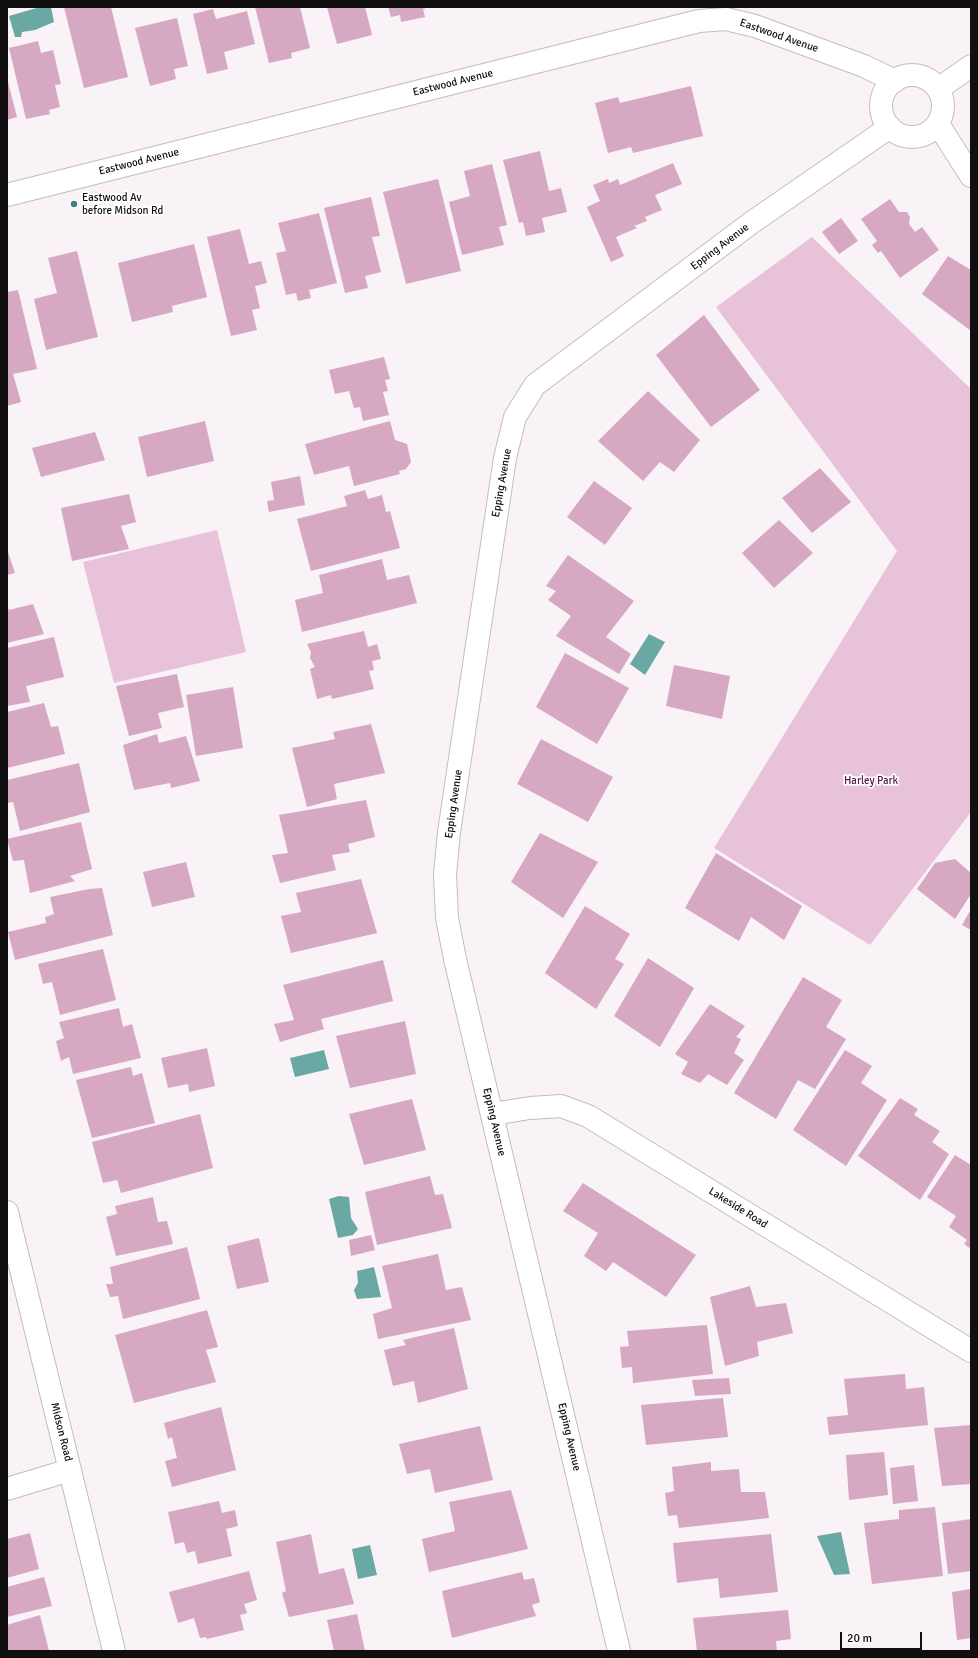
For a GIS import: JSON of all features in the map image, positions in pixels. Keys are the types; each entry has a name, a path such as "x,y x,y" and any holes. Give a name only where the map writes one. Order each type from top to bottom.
{"street":[{"name":"Eastwood Avenue","path":"7,195 699,21 726,19 755,26 864,66 895,80"},
{"path":"938,89 971,66"},
{"path":"904,76 923,77 932,82 938,89 944,107 938,124 927,133 914,137 897,133 890,127 884,118 881,108 883,98 887,88 895,80 904,76"},
{"path":"938,124 971,176"},
{"name":"Epping Avenue","path":"619,1651 447,918 444,874 505,458 516,417 535,385 751,223 890,127"},
{"name":"Lakeside Road","path":"492,1114 530,1108 561,1106 588,1116 971,1351"},
{"name":"Midson Road","path":"7,1212 114,1651"},
{"path":"7,1489 70,1470"}],"green space":[{"name":"Harley Park","path":"812,237 971,389 971,812 870,945 714,848 897,551 716,307"},
{"path":"217,530 246,652 114,683 83,562"}],"water":[{"path":"40,7 51,7 54,22 35,30 22,32 21,37 15,37 9,16"},
{"path":"649,634 665,642 645,675 630,664"},
{"path":"324,1050 329,1069 295,1077 290,1058"},
{"path":"339,1196 349,1197 351,1218 358,1229 353,1235 338,1238 329,1199"},
{"path":"374,1267 381,1297 357,1299 354,1290 358,1283 357,1271"},
{"path":"841,1532 850,1574 834,1575 817,1536"},
{"path":"370,1545 377,1575 358,1579 352,1549"}],"building":[{"path":"64,7 111,7 128,77 84,88"},
{"path":"255,7 300,7 310,48 291,53 292,58 269,63"},
{"path":"327,7 365,7 372,35 337,44"},
{"path":"388,7 429,7 423,9 425,17 401,22 400,15 391,17"},
{"path":"213,9 216,19 247,11 255,44 224,52 228,69 207,74 193,14"},
{"path":"177,18 188,66 174,69 176,79 150,86 135,28"},
{"path":"38,41 41,53 53,50 61,84 55,85 60,107 49,110 50,114 26,119 9,48"},
{"path":"7,78 17,117 7,120"},
{"path":"691,86 703,136 633,153 631,147 608,153 595,103 618,97 620,103"},
{"path":"540,151 549,191 561,188 567,212 542,218 545,232 526,236 523,222 519,223 503,160"},
{"path":"673,163 682,184 655,195 662,210 645,217 647,221 634,226 637,228 616,237 624,256 611,262 587,207 600,201 593,185 608,179 609,183 618,179 620,185"},
{"path":"492,164 507,225 499,227 504,245 462,255 449,202 470,196 464,171"},
{"path":"438,179 461,271 406,284 383,192"},
{"path":"371,197 380,236 372,237 381,272 365,276 368,288 345,293 324,208"},
{"path":"890,199 899,212 907,212 910,217 909,224 915,232 922,227 939,250 900,278 881,251 878,253 872,245 877,241 861,219"},
{"path":"319,213 337,283 309,290 311,298 298,301 296,293 286,295 276,253 286,251 278,223"},
{"path":"841,218 858,241 839,254 822,232"},
{"path":"240,229 249,264 261,261 267,283 255,286 260,308 252,310 257,330 231,336 207,237"},
{"path":"194,244 207,297 172,306 173,312 132,322 118,263"},
{"path":"77,251 98,337 46,350 34,299 57,293 48,258"},
{"path":"948,256 971,270 971,331 922,294"},
{"path":"18,290 37,369 13,374 21,402 7,406 7,292"},
{"path":"704,315 760,390 711,427 656,355"},
{"path":"384,357 390,379 385,380 388,391 383,392 389,415 363,421 360,407 354,408 349,391 335,394 329,370"},
{"path":"648,391 700,440 674,472 660,462 643,481 598,441"},
{"path":"205,421 214,461 147,477 138,437"},
{"path":"390,421 395,440 407,444 411,462 406,469 399,471 400,474 354,486 349,466 314,475 305,444"},
{"path":"95,432 105,460 41,477 32,448"},
{"path":"820,468 851,502 812,533 782,498"},
{"path":"300,476 305,505 269,512 267,501 274,500 271,482"},
{"path":"594,481 632,508 605,545 567,517"},
{"path":"365,490 368,499 382,495 386,512 390,511 400,548 311,571 297,519 347,506 344,496"},
{"path":"129,494 136,522 121,526 129,549 72,561 61,508"},
{"path":"779,520 813,553 774,588 742,553"},
{"path":"7,549 15,573 7,575"},
{"path":"568,555 634,601 606,637 631,654 619,674 556,636 571,616 548,600 556,591 546,586"},
{"path":"382,559 387,580 409,575 417,603 302,632 295,600 323,593 319,575"},
{"path":"33,604 44,634 7,643 7,605 9,610"},
{"path":"364,631 368,647 377,644 381,659 372,661 374,670 369,671 374,689 332,699 331,695 317,699 310,669 315,667 310,658 311,652 307,644"},
{"path":"54,637 64,677 26,686 30,702 7,706 7,648"},
{"path":"565,653 629,688 597,744 536,707"},
{"path":"674,665 730,676 722,719 666,706"},
{"path":"177,674 184,707 158,713 162,728 129,736 116,686"},
{"path":"233,687 243,748 196,756 186,695"},
{"path":"44,703 51,727 58,726 65,754 7,768 7,712"},
{"path":"371,724 385,773 334,784 337,799 307,807 292,748 335,739 333,732"},
{"path":"157,734 159,743 186,736 200,781 171,788 170,783 134,790 123,745"},
{"path":"541,739 613,777 588,822 517,784"},
{"path":"79,763 90,812 20,831 13,802 7,803 7,780"},
{"path":"366,800 375,837 348,844 350,852 332,855 336,870 280,883 272,855 288,853 279,815"},
{"path":"81,822 92,869 70,876 75,881 30,893 24,860 13,861 7,839"},
{"path":"540,833 598,862 563,918 511,882"},
{"path":"716,853 802,906 784,940 751,917 739,941 685,908"},
{"path":"955,859 971,873 971,894 955,919 917,889 935,863"},
{"path":"186,862 195,897 152,907 143,872"},
{"path":"361,879 377,933 291,953 281,916 301,912 296,893"},
{"path":"102,888 113,935 15,960 8,932 46,923 45,917 54,914 50,897 89,889"},
{"path":"585,906 630,934 615,959 624,964 596,1009 545,973"},
{"path":"971,909 971,930 962,925"},
{"path":"103,949 116,1000 60,1015 52,982 43,984 38,964"},
{"path":"648,958 694,988 660,1047 614,1016"},
{"path":"383,960 393,1001 321,1019 324,1029 280,1042 274,1024 294,1020 283,985"},
{"path":"803,977 842,1000 826,1027 846,1039 815,1089 798,1080 776,1119 734,1093"},
{"path":"710,1004 745,1026 736,1037 741,1039 734,1053 744,1060 727,1085 708,1074 700,1083 681,1074 688,1062 675,1054"},
{"path":"119,1008 123,1027 132,1024 141,1058 73,1074 69,1057 61,1061 56,1041 64,1038 59,1022"},
{"path":"405,1021 416,1074 350,1088 336,1036"},
{"path":"207,1048 215,1086 189,1092 188,1084 168,1088 161,1058"},
{"path":"845,1050 872,1066 861,1083 887,1100 846,1166 793,1130"},
{"path":"131,1067 133,1076 142,1073 155,1123 92,1138 76,1080"},
{"path":"900,1098 918,1109 914,1115 940,1131 932,1142 949,1154 920,1200 858,1156"},
{"path":"412,1099 426,1150 364,1165 349,1114"},
{"path":"200,1114 213,1168 121,1193 117,1180 103,1183 92,1142"},
{"path":"955,1155 971,1165 971,1249 964,1244 967,1240 949,1227 956,1216 927,1197"},
{"path":"430,1176 435,1195 443,1194 452,1228 377,1245 365,1192"},
{"path":"583,1183 696,1255 666,1297 613,1262 606,1271 584,1256 598,1233 563,1211"},
{"path":"153,1197 158,1222 167,1221 173,1244 116,1256 106,1217 117,1214 115,1206"},
{"path":"371,1235 375,1250 351,1256 349,1240"},
{"path":"259,1238 269,1282 237,1289 227,1246"},
{"path":"187,1247 200,1299 123,1319 118,1296 110,1297 106,1284 113,1284 110,1267"},
{"path":"438,1254 446,1290 462,1287 471,1320 378,1339 373,1314 392,1308 382,1266"},
{"path":"750,1286 756,1307 786,1303 793,1333 757,1342 759,1356 725,1366 710,1297"},
{"path":"207,1310 218,1347 206,1350 216,1382 134,1403 115,1335"},
{"path":"707,1325 713,1374 633,1383 632,1367 622,1368 620,1347 629,1346 627,1331"},
{"path":"454,1328 468,1389 418,1403 414,1381 393,1386 384,1350 406,1345 403,1340"},
{"path":"905,1374 906,1389 924,1387 928,1425 829,1435 827,1417 848,1415 844,1379"},
{"path":"729,1378 731,1394 695,1396 692,1380"},
{"path":"723,1398 728,1437 646,1445 641,1405"},
{"path":"221,1407 236,1470 172,1487 165,1461 177,1458 172,1437 168,1439 164,1423"},
{"path":"971,1425 971,1484 942,1486 934,1428"},
{"path":"480,1426 493,1480 435,1493 430,1469 407,1474 399,1444"},
{"path":"884,1452 888,1495 849,1500 846,1455"},
{"path":"711,1462 711,1471 739,1469 741,1492 765,1492 769,1518 679,1528 677,1515 668,1516 665,1493 674,1491 672,1467"},
{"path":"914,1465 918,1501 893,1504 890,1468"},
{"path":"511,1490 528,1549 429,1572 422,1539 455,1531 449,1502"},
{"path":"219,1501 222,1513 235,1510 238,1526 226,1529 232,1556 198,1564 195,1551 187,1553 184,1542 175,1544 168,1512"},
{"path":"935,1507 943,1576 872,1584 864,1523 899,1519 899,1510"},
{"path":"971,1519 971,1571 948,1574 942,1523"},
{"path":"30,1533 39,1569 7,1578 7,1539"},
{"path":"311,1534 319,1574 344,1568 354,1604 289,1617 282,1593 286,1591 276,1542"},
{"path":"771,1534 778,1592 720,1598 718,1578 677,1583 673,1543"},
{"path":"249,1571 257,1600 244,1604 247,1613 240,1615 244,1630 207,1639 206,1637 200,1638 194,1618 178,1623 169,1592"},
{"path":"522,1572 524,1580 534,1578 540,1602 532,1605 536,1616 452,1638 442,1591"},
{"path":"44,1577 52,1606 7,1617 7,1587"},
{"path":"971,1589 971,1638 957,1640 952,1592"},
{"path":"788,1610 791,1639 776,1641 777,1651 697,1651 693,1618"},
{"path":"357,1614 365,1651 334,1651 327,1620"},
{"path":"40,1615 49,1651 7,1651 7,1625"}],"place":[{"name":"Eastwood Av before Midson Rd","path":"74,204"}]}
